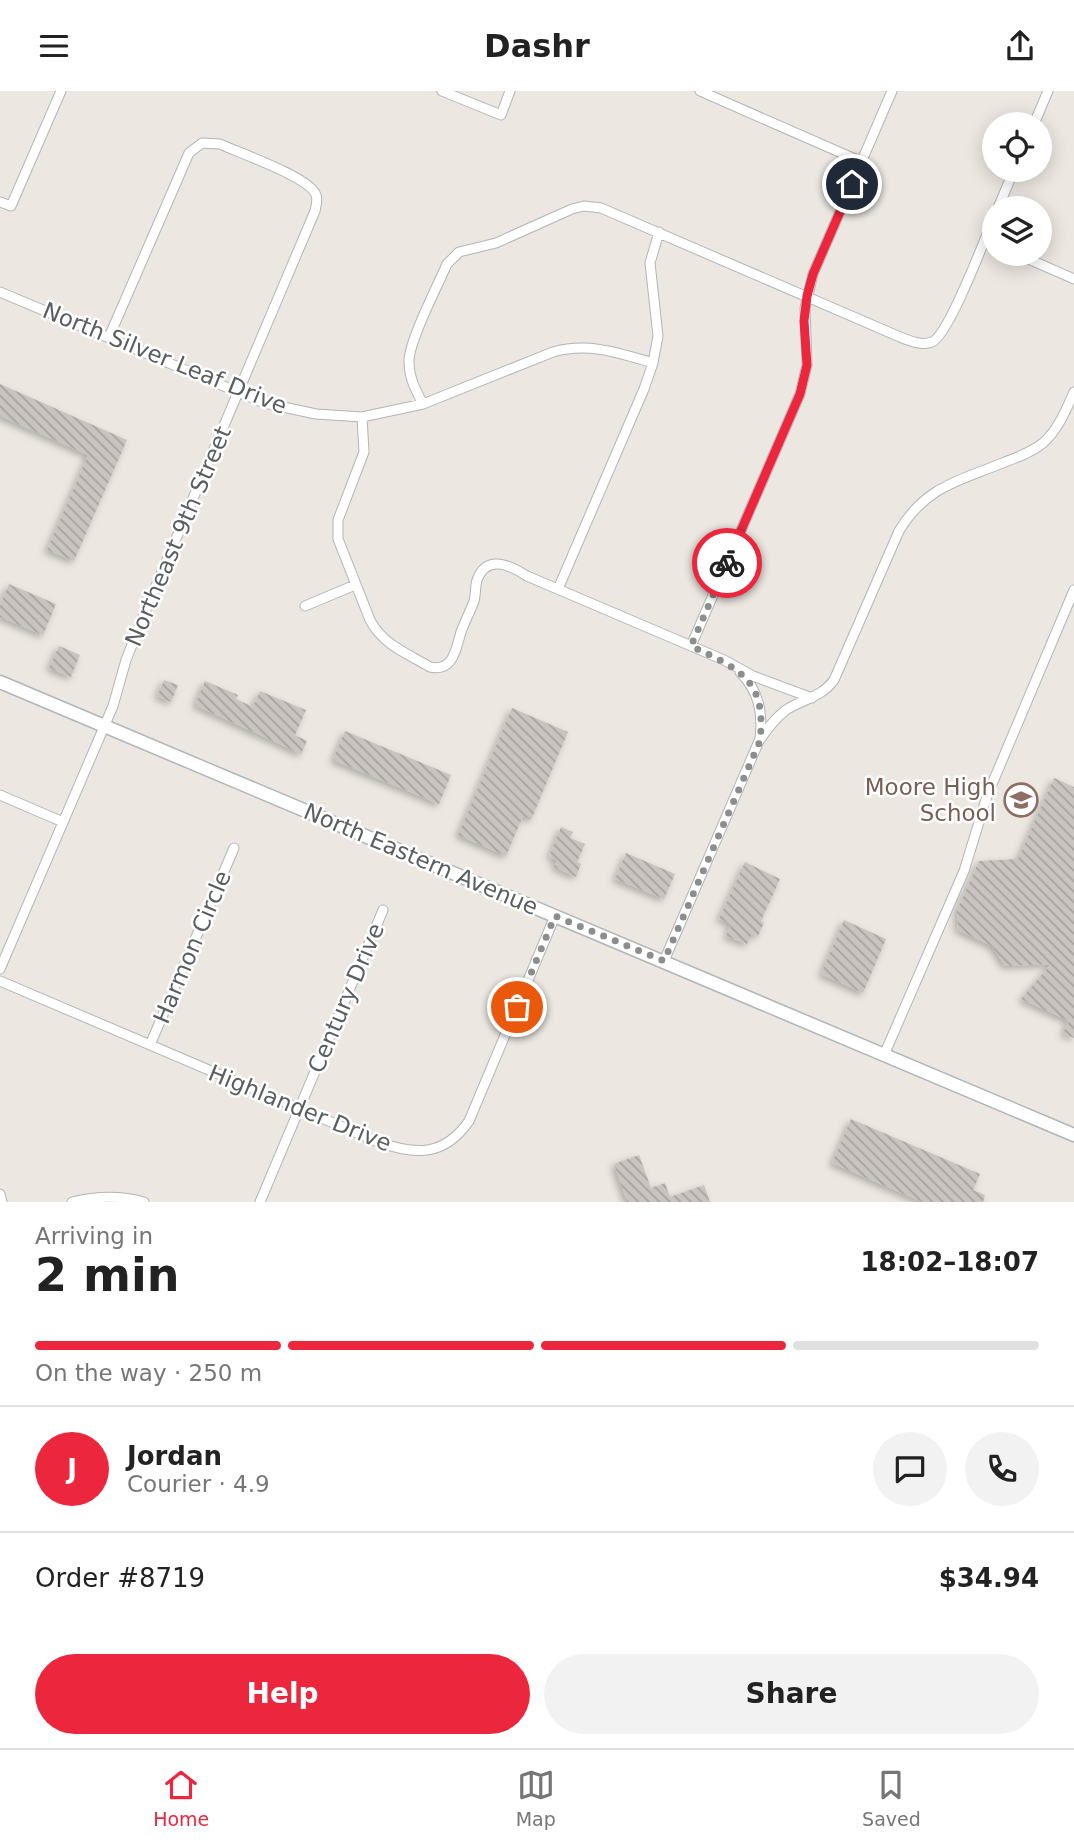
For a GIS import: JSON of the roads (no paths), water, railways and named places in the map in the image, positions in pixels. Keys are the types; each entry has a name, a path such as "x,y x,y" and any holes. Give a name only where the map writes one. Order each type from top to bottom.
{"main road":[{"name":"North Eastern Avenue","path":"0,682 1074,1135"}],"street":[{"path":"0,202 11,206 61,91"},
{"path":"442,91 500,115 510,91"},
{"path":"700,91 862,162"},
{"path":"691,646 800,394 807,365 804,321 813,274 892,91"},
{"path":"1039,112 1048,91"},
{"name":"Northeast 9th Street","path":"0,969 104,725 143,617 315,211 316,194 297,177 220,144 207,142 194,147 177,178 109,337"},
{"path":"423,404 412,379 410,353 452,256 467,249 496,243 572,209 584,206 601,208 913,342 931,343 938,338 949,320 982,245"},
{"path":"558,589 645,389 653,363 658,336 650,263 659,232"},
{"path":"1044,266 1074,279"},
{"name":"North Silver Leaf Drive","path":"0,292 238,393 296,411 362,417 382,414 423,404 553,352 570,348 597,347 653,363"},
{"path":"664,961 760,741 777,717 829,688 899,531 913,509 932,493 1025,454 1044,443 1065,412 1074,392"},
{"path":"362,417 364,452 338,527 340,550 369,620 379,637 430,667 437,668 447,664 456,654 474,601 478,578 486,568 505,563 527,576 724,660 737,669 748,680 758,701 761,712 760,741"},
{"path":"305,606 355,585"},
{"path":"884,1055 964,871 987,796 1074,590"},
{"path":"737,669 812,698"},
{"path":"0,795 63,822"},
{"name":"Harmon Circle","path":"150,1045 234,848"},
{"name":"Century Drive","path":"260,1202 383,910"},
{"name":"Highlander Drive","path":"0,981 397,1148 425,1151 436,1149 452,1139 473,1113 555,916"},
{"path":"0,1194 2,1202"},
{"path":"72,1202 86,1198 118,1196 144,1202"}],"place":[{"name":"Moore High School","path":"1021,800"}]}
